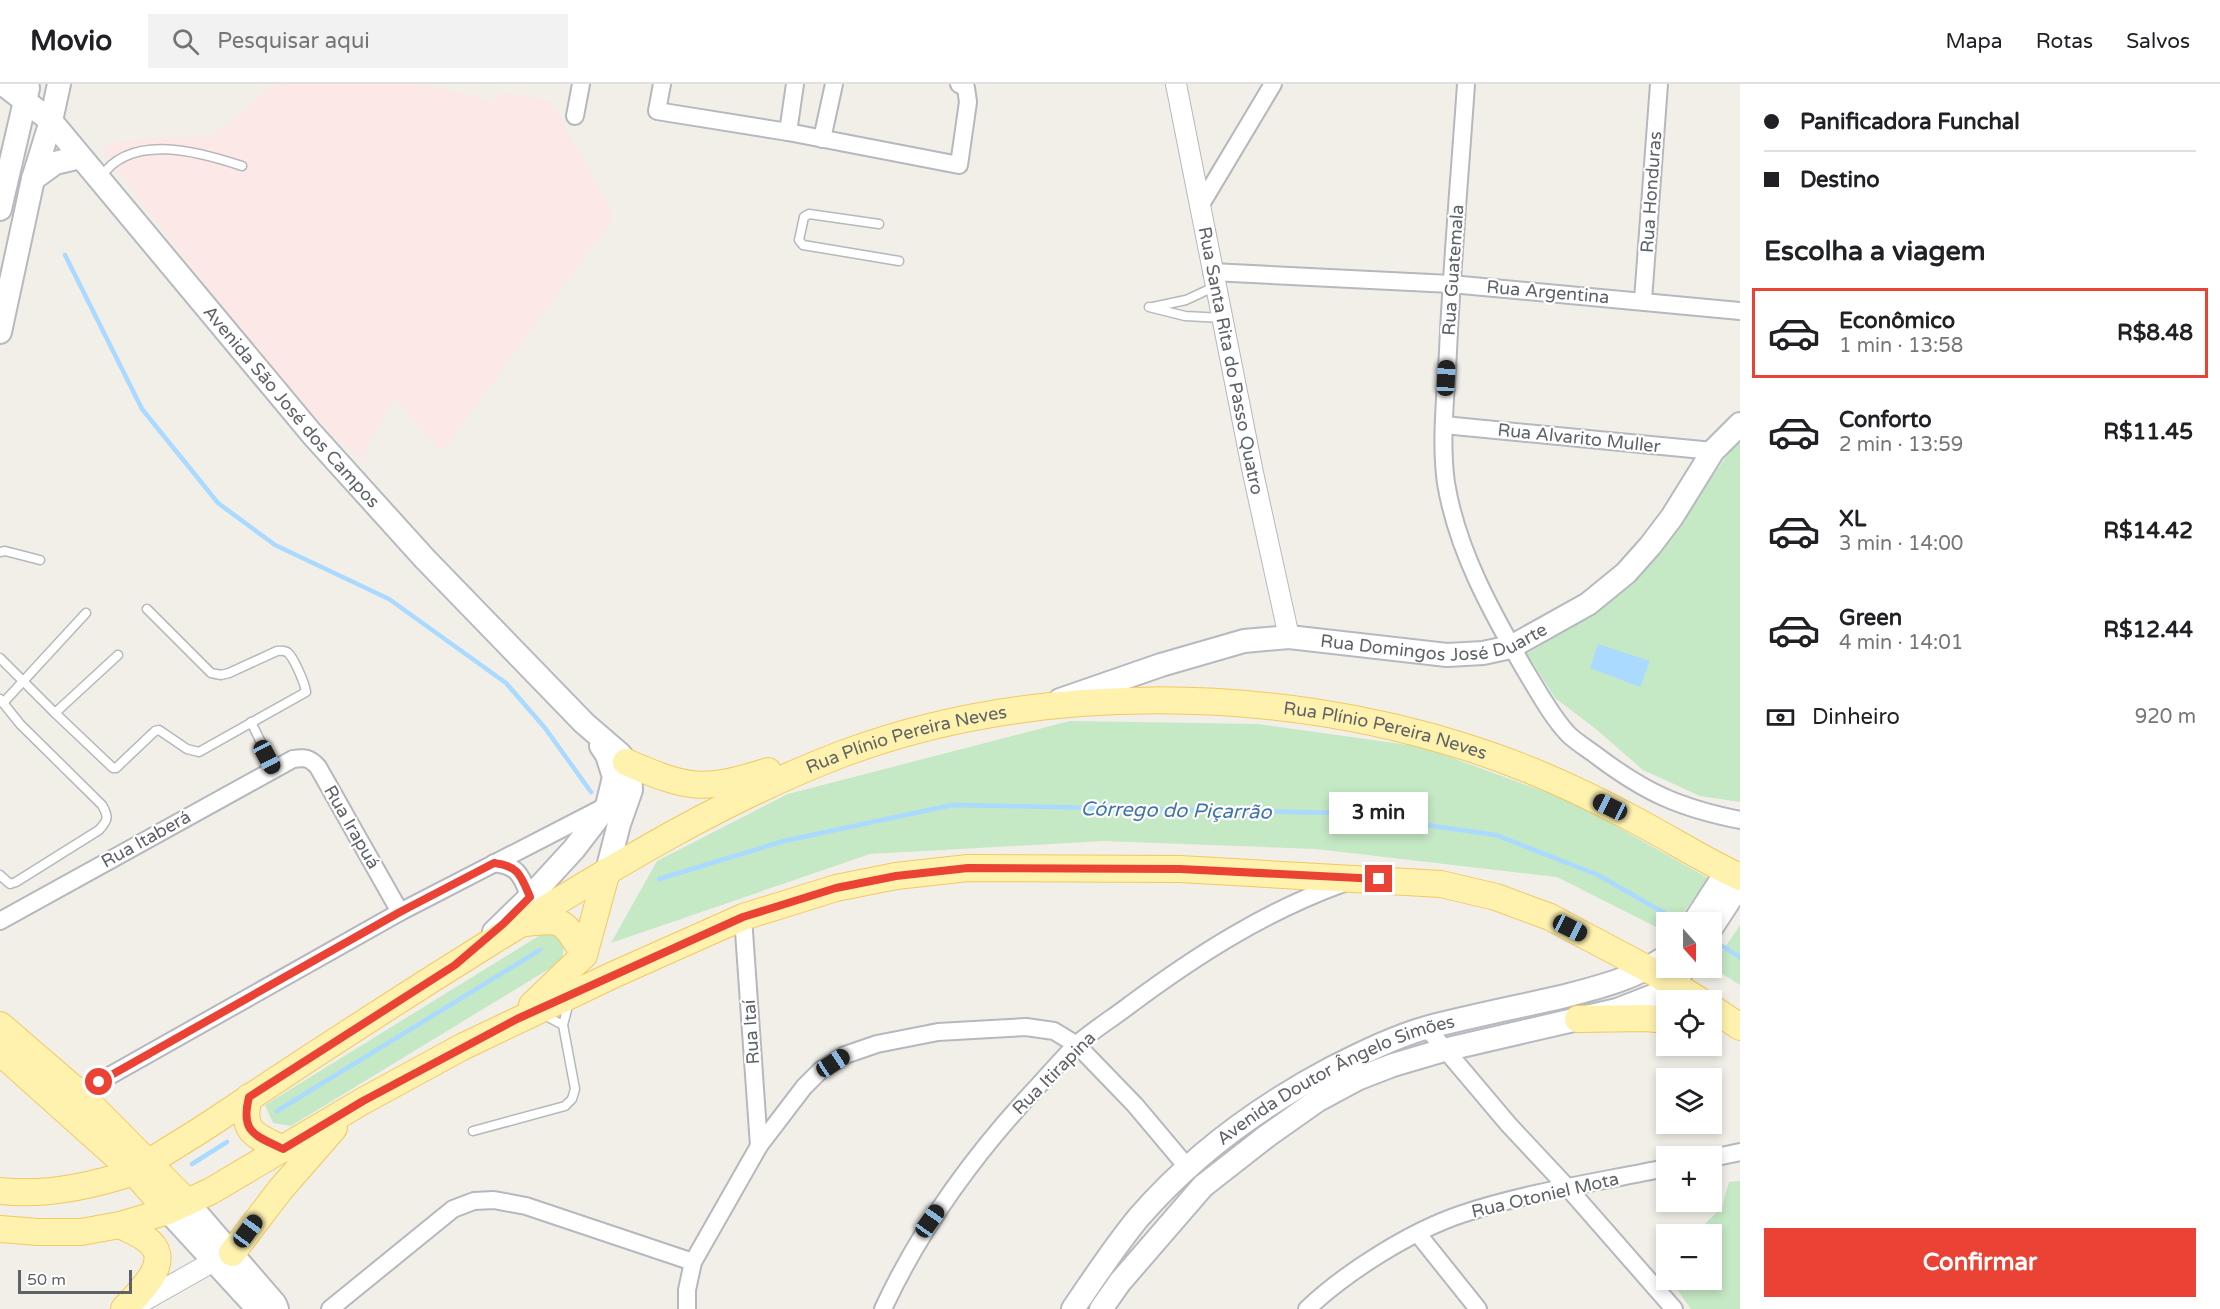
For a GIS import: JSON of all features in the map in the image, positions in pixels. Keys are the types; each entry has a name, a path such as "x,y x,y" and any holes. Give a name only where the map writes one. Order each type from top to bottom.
{"main road":[{"name":"Avenida São José dos Campos","path":"3,84 27,92 312,434 425,559 584,723 626,762"},
{"path":"0,332 33,179 51,121 59,84"},
{"path":"0,209 27,92"},
{"path":"33,179 55,163 80,157"},
{"name":"Rua Domingos José Duarte","path":"1044,706 1161,664 1244,641 1289,637 1447,656 1483,653 1511,647 1588,604 1626,573 1672,517 1713,451 1740,424"},
{"name":"Rua Plínio Pereira Neves","path":"0,1191 18,1193 56,1190 115,1179 141,1167 171,1150 249,1097 455,965 607,871 761,788 844,753 945,724 1044,706 1173,700 1280,707 1341,716 1395,727 1469,748 1552,779 1629,816 1737,873"},
{"name":"Avenida São José dos Campos","path":"455,965 503,924 530,897 592,828 607,806 613,788 612,768 607,755 584,723"},
{"path":"626,762 665,779 702,786 743,779 794,763 844,753"},
{"path":"527,1016 584,955 619,824 631,790 630,771 626,762"},
{"path":"0,1229 81,1232 120,1225 178,1207 283,1149 363,1101 570,995 743,917 836,888 896,876 968,868 1180,869 1441,884 1496,897 1550,917 1656,963"},
{"path":"1703,912 1737,873"},
{"path":"1719,912 1737,873"},
{"path":"523,923 550,920 563,924 569,929 584,955"},
{"name":"Avenida Doutor Ângelo Simões","path":"1073,1309 1140,1217 1188,1168 1255,1113 1302,1084 1354,1057 1427,1028 1604,986 1633,977 1656,964"},
{"name":"Avenida Doutor Ângelo Simões","path":"1101,1309 1134,1264 1203,1185 1318,1100 1357,1079 1393,1065 1444,1050 1617,1010 1644,1001 1676,978"},
{"path":"1681,978 1691,990"},
{"path":"1722,1015 1740,1027"},
{"path":"1578,1019 1656,1019"},
{"path":"0,1025 79,1093 141,1167 223,1257 277,1309"},
{"path":"1722,1032 1740,1036"},
{"path":"0,1052 141,1167"},
{"path":"249,1097 244,1114 246,1124 252,1134 283,1149"},
{"path":"223,1257 304,1161 363,1101"},
{"path":"120,1225 147,1239 158,1256 154,1272 126,1309"},
{"path":"223,1257 258,1309"}],"street":[{"path":"575,116 581,84"},
{"path":"662,84 657,111 822,138 959,165 968,102 966,88 959,84"},
{"path":"788,132 795,84"},
{"path":"822,138 834,84"},
{"name":"Rua Santa Rita do Passo Quatro","path":"1176,84 1267,543 1289,637"},
{"path":"1200,206 1273,84"},
{"name":"Rua Guatemala","path":"1466,84 1451,284 1444,425 1446,481 1455,524 1479,585 1511,647 1541,697 1568,734 1632,782 1666,799 1706,813 1740,820"},
{"name":"Rua Honduras","path":"1643,300 1659,84"},
{"name":"Rua Argentina","path":"1214,279 1451,284 1643,300 1740,311"},
{"name":"Rua Alvarito Muller","path":"1444,425 1713,451"},
{"name":"Rua Irapuá","path":"293,759 303,757 310,759 318,767 400,912"},
{"name":"Rua Itaberá","path":"0,921 293,759"},
{"path":"79,1093 400,912 607,806"},
{"path":"494,863 506,865 518,872 530,897"},
{"name":"Rua Itirapina","path":"883,1309 930,1221 960,1180 999,1128 1077,1045 1182,966 1226,938 1304,897 1359,878"},
{"name":"Rua Itaí","path":"743,917 759,1146"},
{"path":"687,1309 687,1290 693,1262 759,1146 804,1087 821,1070 845,1055 877,1044 938,1032 1026,1027 1054,1031 1077,1045 1135,1105 1188,1168"},
{"path":"1427,1028 1674,1309"},
{"path":"1722,1156 1740,1152"},
{"name":"Rua Otoniel Mota","path":"1307,1309 1366,1263 1460,1214 1521,1197 1656,1170"},
{"path":"330,1309 453,1209 474,1201 494,1200 526,1206 693,1262"},
{"path":"1418,1234 1478,1309"},
{"path":"126,1309 223,1257"}],"lane":[{"path":"100,180 109,166 120,158 143,152 183,151 209,155 242,166"},
{"path":"879,224 810,214 804,217 799,240 803,245 899,261"},
{"path":"1214,279 1186,300 1149,307 1185,316 1222,318"},
{"path":"0,552 5,551 40,560"},
{"path":"0,658 113,768 118,767 155,731 159,730 187,749 199,752 306,692 304,683 287,652 277,651 220,675 211,673 147,609"},
{"path":"2,879 10,884 16,882 99,830 107,821 108,815 102,805 20,724 2,701 24,681 86,613"},
{"path":"55,713 118,655"},
{"path":"251,722 274,769"},
{"path":"474,1131 565,1106 572,1099 575,1089 563,1025 570,995"},
{"path":"527,1016 563,1025"}],"shaded area":[{"path":"275,84 425,84 493,101 500,92 550,101 611,209 613,216 611,221 442,452 394,398 367,446 363,464 356,453 337,440 305,407 224,309 101,149 118,142 147,138 211,137"}],"green space":[{"path":"1740,438 1740,802 1700,796 1643,770 1596,729 1555,698 1527,654 1575,625 1613,597 1645,569"},
{"path":"1070,721 1258,724 1423,747 1575,803 1708,878 1684,912 1656,912 1656,927 1557,877 1316,849 1104,841 870,854 611,943 657,861 788,794"},
{"path":"1740,925 1740,985 1722,973 1722,952"},
{"path":"542,934 565,937 562,961 291,1126 273,1123 265,1105"},
{"path":"1740,1181 1740,1309 1691,1309 1678,1290 1722,1290 1722,1224 1705,1224 1717,1212 1722,1212 1729,1182"}],"water":[{"path":"1598,644 1650,661 1640,687 1590,668"}],"waterway":[{"name":"Córrego do Piçarrão","path":"65,255 142,409 218,503 275,545 389,599 506,683 545,728 591,792"},
{"name":"Córrego do Piçarrão","path":"659,879 784,841 952,805 1342,813 1496,835 1598,875 1663,912"},
{"name":"Córrego do Piçarrão","path":"1722,946 1740,957"},
{"path":"277,1111 540,950"},
{"path":"192,1164 227,1142"}],"route":[{"path":"99,1082 400,912 494,863 512,867 518,872 530,897 503,924 455,965 249,1097 244,1114 246,1124 252,1134 283,1149 363,1101 517,1019 743,917 836,888 896,876 968,868 1180,869 1379,879"}]}
